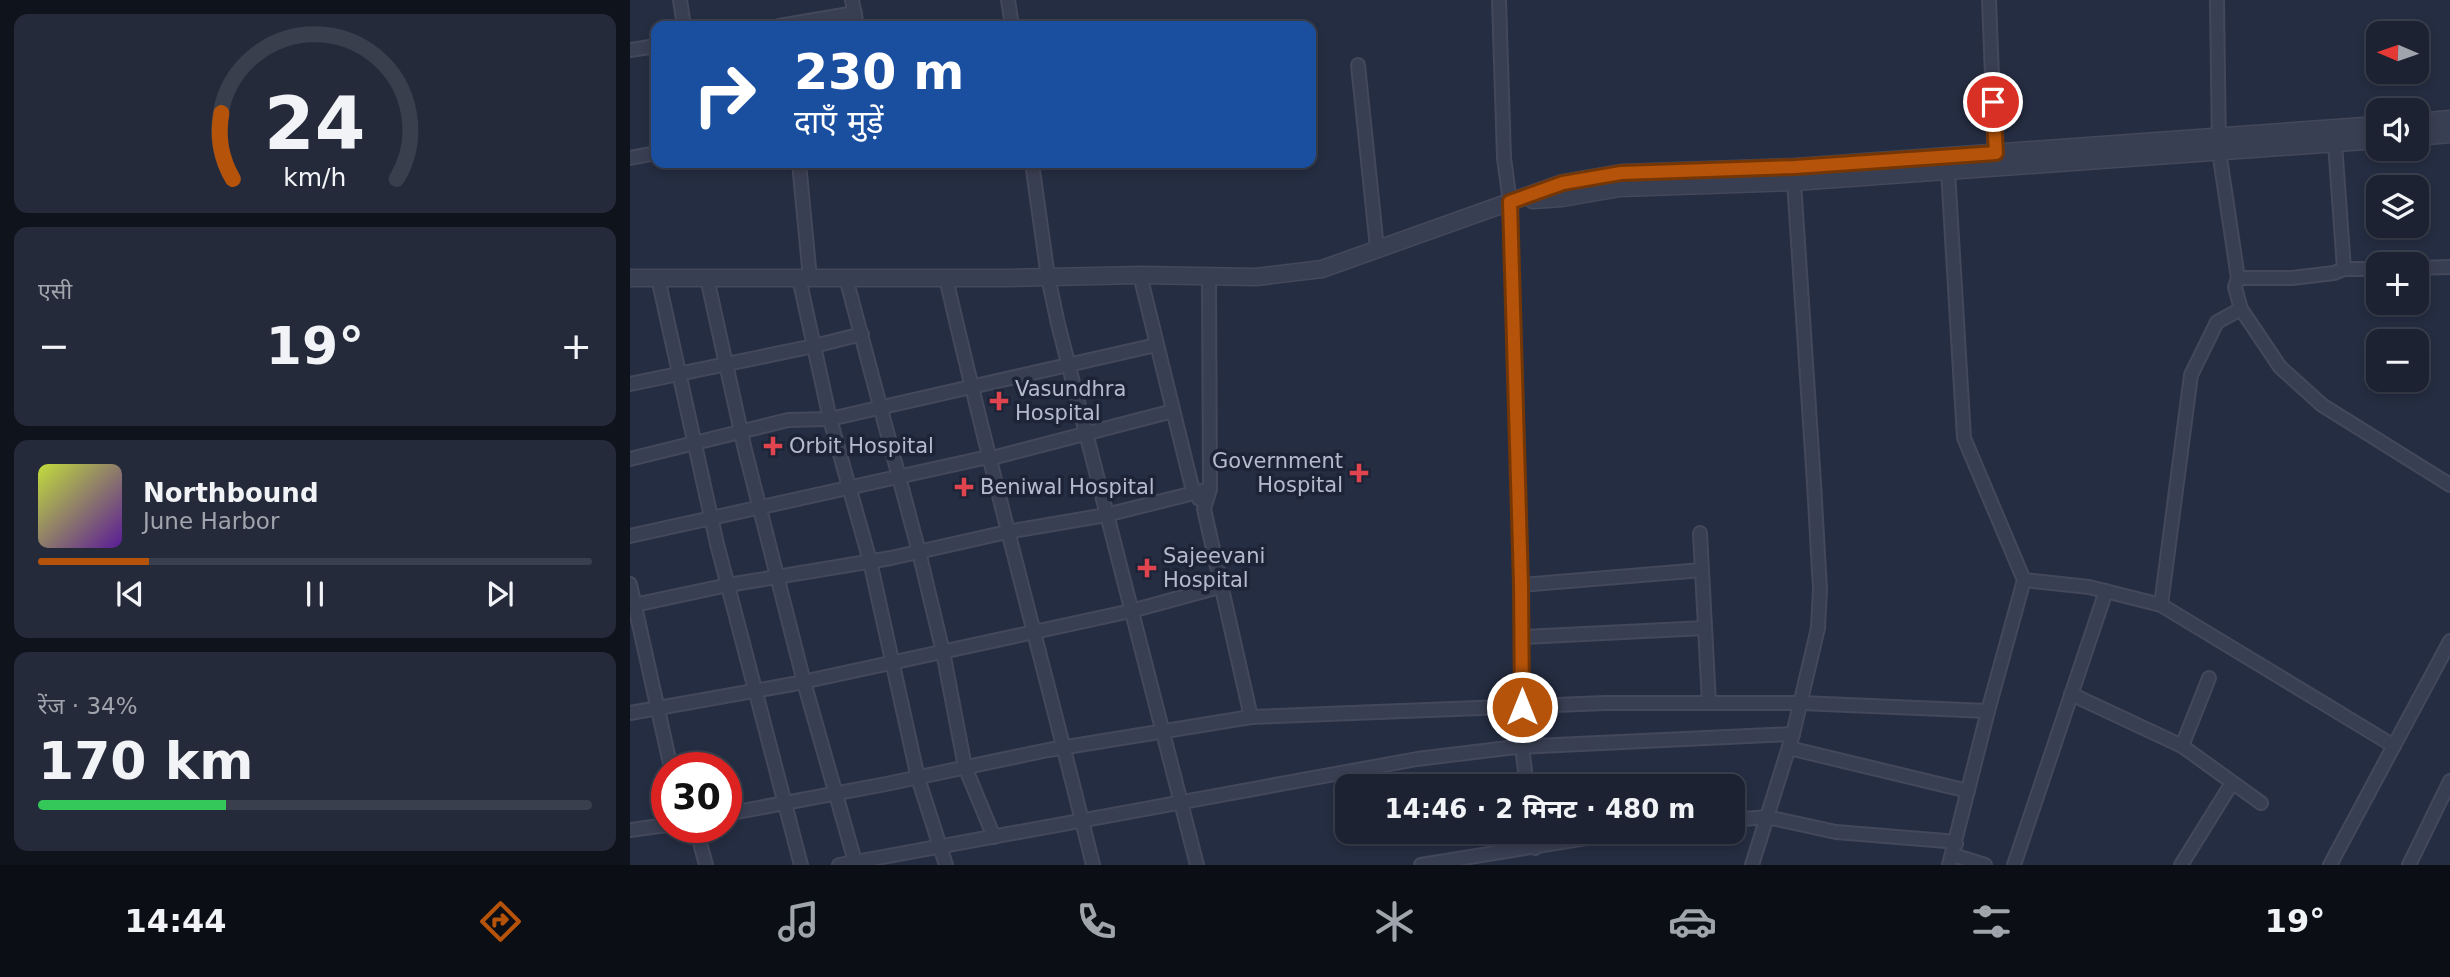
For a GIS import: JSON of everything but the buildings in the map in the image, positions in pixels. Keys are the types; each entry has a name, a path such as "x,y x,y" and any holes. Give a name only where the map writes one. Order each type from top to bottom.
{"street":[{"path":"680,0 683,21"},
{"path":"1008,0 1011,21"},
{"path":"1499,0 1504,158 1510,202 1522,707"},
{"path":"1989,0 1996,153"},
{"path":"2230,0 2217,0 2220,143 2238,278 2235,287 2241,309 2280,367 2322,405 2450,485"},
{"path":"808,21 855,13"},
{"path":"630,50 651,48"},
{"path":"1358,65 1377,248"},
{"path":"2429,121 2450,119"},
{"path":"1510,202 1562,198 1620,188 1794,183 1948,171 2366,126"},
{"path":"2429,136 2450,134"},
{"path":"630,278 1256,276 1322,269 1563,183 1621,173 1795,167 1996,153 2220,143 2366,141"},
{"path":"2336,143 2344,269"},
{"path":"630,158 651,154"},
{"path":"799,168 804,278 814,346 830,419 870,561 918,778 946,865"},
{"path":"1033,168 1048,277 1068,365 1198,865"},
{"path":"1948,171 1964,438 2024,580 1988,711 1953,855"},
{"path":"1752,865 1793,734 1818,628 1820,589 1794,183"},
{"path":"2429,268 2450,267"},
{"path":"2238,278 2292,278 2334,273 2344,269 2366,269"},
{"path":"1140,275 1192,487 1205,509 1251,717"},
{"path":"1205,509 1210,489 1209,276"},
{"path":"658,278 694,445 800,865"},
{"path":"707,278 777,577 856,864"},
{"path":"846,278 919,552 943,652 965,767 994,837"},
{"path":"946,278 988,458 1093,865"},
{"path":"2161,605 2191,375 2217,322 2241,309"},
{"path":"630,384 862,334"},
{"path":"630,458 694,445 788,420 830,419 1156,345"},
{"path":"630,536 988,458 1173,411"},
{"path":"632,605 1106,515 1210,489"},
{"path":"1700,533 1709,703"},
{"path":"1521,585 1702,570"},
{"path":"2024,580 2090,587 2161,605 2393,746"},
{"path":"630,584 632,605 668,752"},
{"path":"630,713 804,682 1131,611 1223,586"},
{"path":"2014,865 2106,591"},
{"path":"1522,637 1705,628"},
{"path":"2330,865 2450,641"},
{"path":"2182,746 2209,678"},
{"path":"2071,694 2182,746 2261,803"},
{"path":"742,811 1064,747 1251,717 1709,703 1801,703 1988,711"},
{"path":"839,865 1417,760 1522,747 1793,734"},
{"path":"1522,747 1525,774"},
{"path":"1789,748 1968,791"},
{"path":"2409,865 2450,781"},
{"path":"2181,865 2232,783"},
{"path":"1745,819 1767,817 1836,832 1946,841 1953,855 1985,865"},
{"path":"630,830 651,827"},
{"path":"700,843 706,865"},
{"path":"1534,844 1535,848"},
{"path":"1421,865 1500,859 1557,844"}],"place":[{"name":"Vasundhra Hospital","path":"999,401"},
{"name":"Orbit Hospital","path":"773,446"},
{"name":"Government Hospital","path":"1359,473"},
{"name":"Beniwal Hospital","path":"964,487"},
{"name":"Sajeevani Hospital","path":"1147,568"}],"route":[{"path":"1522,707 1510,202 1563,183 1621,173 1795,167 1996,153 1993,102"}]}
